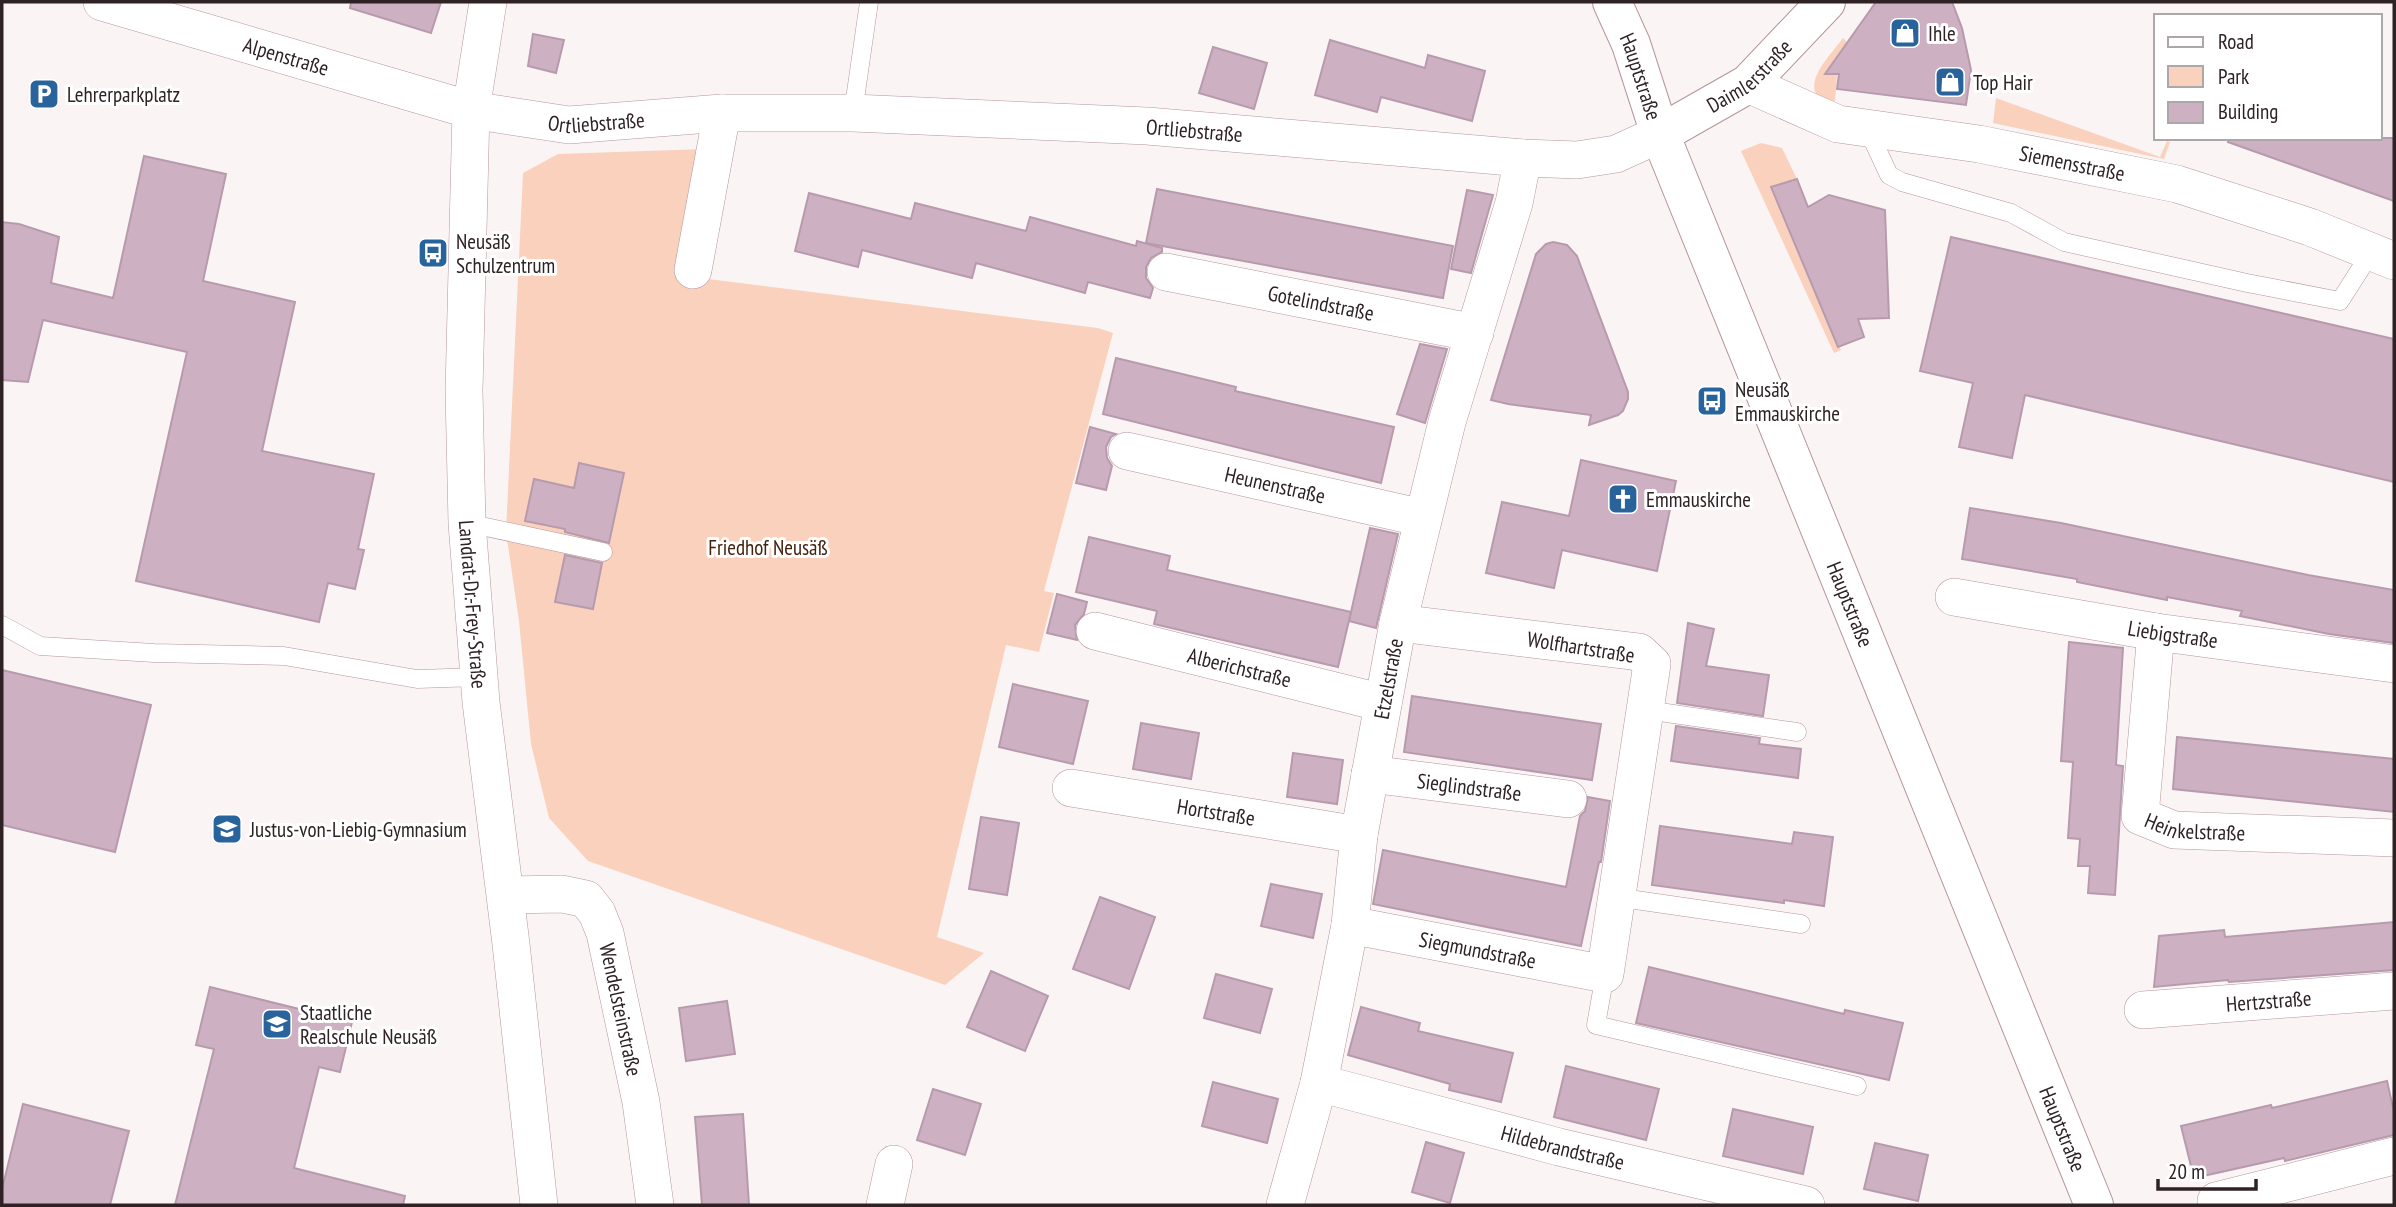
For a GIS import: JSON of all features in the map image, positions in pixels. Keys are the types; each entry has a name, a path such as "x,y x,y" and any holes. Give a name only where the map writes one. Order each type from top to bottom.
{"street":[{"name":"Alpenstraße","path":"102,2 471,110"},
{"name":"Landrat-Dr.-Frey-Straße","path":"488,2 471,110 464,391 467,523 479,677 506,895 539,1205"},
{"name":"Hauptstraße","path":"1612,2 1631,44 1660,134 2094,1205"},
{"name":"Daimlerstraße","path":"1660,134 1748,84 1826,2"},
{"name":"Siemensstraße","path":"1748,84 1838,124 1979,144 2177,184 2310,227 2383,256"},
{"name":"Ortliebstraße","path":"471,110 569,125 722,113 853,113 1147,126 1523,158 1577,160 1616,154 1660,134"},
{"path":"693,270 722,113"},
{"name":"Etzelstraße","path":"1285,1205 1320,1083 1350,925 1359,835 1398,623 1451,407 1514,203 1523,158"},
{"name":"Gotelindstraße","path":"1166,271 1475,333"},
{"name":"Heunenstraße","path":"1127,451 1423,518"},
{"name":"Liebigstraße","path":"1954,597 2156,632 2394,664"},
{"name":"Wolfhartstraße","path":"1398,623 1639,652 1652,664 1605,974"},
{"name":"Alberichstraße","path":"1094,631 1383,703"},
{"name":"Heinkelstraße","path":"2156,632 2140,816 2174,830 2394,838"},
{"name":"Sieglindstraße","path":"1370,774 1568,799"},
{"name":"Hortstraße","path":"1071,788 1359,835"},
{"name":"Wendelsteinstraße","path":"506,895 562,894 586,899 597,913 605,933 641,1102 654,1205"},
{"name":"Siegmundstraße","path":"1350,925 1605,974"},
{"name":"Hertzstraße","path":"2144,1010 2394,991"},
{"name":"Hildebrandstraße","path":"1320,1083 1559,1147 1806,1205"},
{"path":"2217,1201 2394,1156"},
{"path":"885,1205 894,1164"}],"lane":[{"path":"853,113 869,2"},
{"path":"1868,130 1889,175 1902,182 2011,213 2064,243 2340,301 2383,256"},
{"path":"467,523 603,552"},
{"path":"2,625 40,646 154,653 284,656 417,679 479,677"},
{"path":"1646,710 1797,732"},
{"path":"1615,897 1801,924"},
{"name":"Wolfhartstraße","path":"1605,974 1596,1025 1857,1086"}],"green space":[{"path":"1843,38 1847,42 1824,74 1837,75 1835,101 1821,100 1814,85 1816,77"},
{"path":"1996,98 2160,157 2167,141 2170,142 2164,159 1993,123"},
{"path":"1761,143 1782,148 1797,179 1771,187 1841,350 1834,353 1741,151"},
{"name":"Friedhof Neusäß","path":"704,149 676,275 1098,328 1113,333 1044,591 1054,593 1039,652 1006,645 937,937 984,953 945,985 588,861 549,818 531,744 519,621 506,532 523,173 558,154"}],"building":[{"path":"351,2 441,2 431,33 350,8"},
{"path":"1876,2 1952,2 1962,28 1971,70 1966,105 1837,89 1839,74 1825,74"},
{"path":"533,34 564,40 556,73 528,66"},
{"path":"1330,40 1425,68 1428,55 1485,71 1472,121 1381,97 1377,112 1315,95"},
{"path":"1213,47 1267,63 1254,109 1199,93"},
{"path":"2394,138 2394,201 2228,142"},
{"path":"144,156 226,174 203,281 295,302 262,451 374,474 358,549 364,550 355,589 328,583 319,622 136,581 187,352 43,320 28,382 2,380 2,222 19,224 59,237 51,283 113,298"},
{"path":"1797,179 1808,207 1829,195 1885,210 1889,318 1858,319 1864,337 1838,347 1771,187"},
{"path":"1157,189 1453,246 1443,298 1146,243"},
{"path":"1467,190 1493,195 1471,273 1451,269"},
{"path":"809,193 911,219 915,203 1026,231 1030,217 1136,246 1137,241 1162,248 1162,252 1151,258 1146,267 1146,278 1153,288 1150,298 1088,282 1085,293 976,263 972,278 862,250 858,267 795,251"},
{"path":"1951,237 2394,339 2394,482 2025,395 2012,458 1959,447 1973,383 1920,371"},
{"path":"1553,242 1567,245 1577,256 1628,392 1623,411 1589,425 1591,415 1491,400 1536,254 1546,244"},
{"path":"1420,344 1447,349 1425,423 1397,414"},
{"path":"1116,358 1236,387 1235,391 1394,427 1381,483 1103,414"},
{"path":"1090,427 1116,434 1111,437 1106,447 1107,458 1112,466 1106,490 1076,483"},
{"path":"1581,460 1676,481 1657,571 1562,550 1554,588 1486,573 1502,502 1569,516"},
{"path":"579,463 624,473 609,543 565,532 565,529 525,521 534,479 574,488"},
{"path":"1970,508 2061,523 2308,575 2394,590 2394,643 2329,634 2240,616 2242,611 2167,597 2167,600 2077,582 2077,579 1962,559"},
{"path":"1370,528 1398,534 1376,628 1349,621"},
{"path":"1089,537 1170,556 1167,570 1351,612 1338,667 1154,624 1157,611 1076,592"},
{"path":"565,555 602,563 593,609 555,602"},
{"path":"1057,594 1087,602 1084,614 1075,625 1077,640 1047,633"},
{"path":"1688,623 1714,629 1706,666 1769,675 1763,716 1677,703"},
{"path":"2069,642 2123,648 2116,765 2123,766 2115,895 2088,893 2090,866 2078,866 2080,839 2068,838 2073,762 2061,761"},
{"path":"2,670 151,705 115,852 2,825"},
{"path":"1013,684 1088,701 1073,764 999,747"},
{"path":"1412,696 1601,724 1592,780 1404,752"},
{"path":"1141,723 1199,733 1191,779 1133,769"},
{"path":"1676,726 1760,738 1759,744 1801,749 1798,778 1671,761"},
{"path":"2177,737 2394,759 2394,812 2173,789"},
{"path":"1293,753 1343,760 1337,804 1287,797"},
{"path":"1588,797 1610,801 1601,862 1581,946 1373,904 1383,850 1566,887 1580,816 1585,811"},
{"path":"981,817 1019,823 1007,895 969,889"},
{"path":"1660,826 1792,844 1794,832 1833,837 1824,906 1652,885"},
{"path":"1271,884 1322,894 1313,938 1261,926"},
{"path":"1100,897 1155,917 1129,989 1073,969"},
{"path":"2394,922 2394,970 2154,987 2159,936 2224,930 2225,937"},
{"path":"1649,967 1844,1014 1845,1010 1903,1023 1889,1080 1636,1023"},
{"path":"991,971 1048,996 1025,1051 967,1027"},
{"path":"1216,974 1272,989 1260,1033 1204,1018"},
{"path":"210,987 352,1022 340,1072 319,1067 294,1168 405,1196 403,1205 175,1205 214,1049 196,1045"},
{"path":"727,1001 735,1054 686,1061 679,1008"},
{"path":"1361,1007 1420,1023 1418,1031 1513,1053 1501,1102 1449,1090 1450,1084 1348,1055"},
{"path":"1566,1066 1659,1089 1646,1140 1554,1117"},
{"path":"2387,1081 2394,1112 2394,1135 2285,1161 2284,1158 2194,1178 2181,1126"},
{"path":"1213,1082 1278,1099 1267,1143 1202,1126"},
{"path":"933,1089 981,1104 965,1155 917,1140"},
{"path":"23,1104 129,1131 110,1205 2,1205 2,1189"},
{"path":"1733,1109 1813,1127 1803,1174 1723,1156"},
{"path":"743,1114 749,1205 702,1205 695,1117"},
{"path":"1426,1142 1464,1153 1450,1203 1412,1192"},
{"path":"1875,1143 1928,1155 1918,1201 1864,1189"}],"place":[{"name":"Ihle","path":"1905,33"},
{"name":"Top Hair","path":"1950,82"},
{"name":"Lehrerparkplatz","path":"44,94"},
{"name":"Neusäß Schulzentrum","path":"433,253"},
{"name":"Neusäß Emmauskirche","path":"1712,401"},
{"name":"Emmauskirche","path":"1623,499"},
{"name":"Justus-von-Liebig-Gymnasium","path":"227,829"},
{"name":"Staatliche Realschule Neusäß","path":"277,1024"}]}
